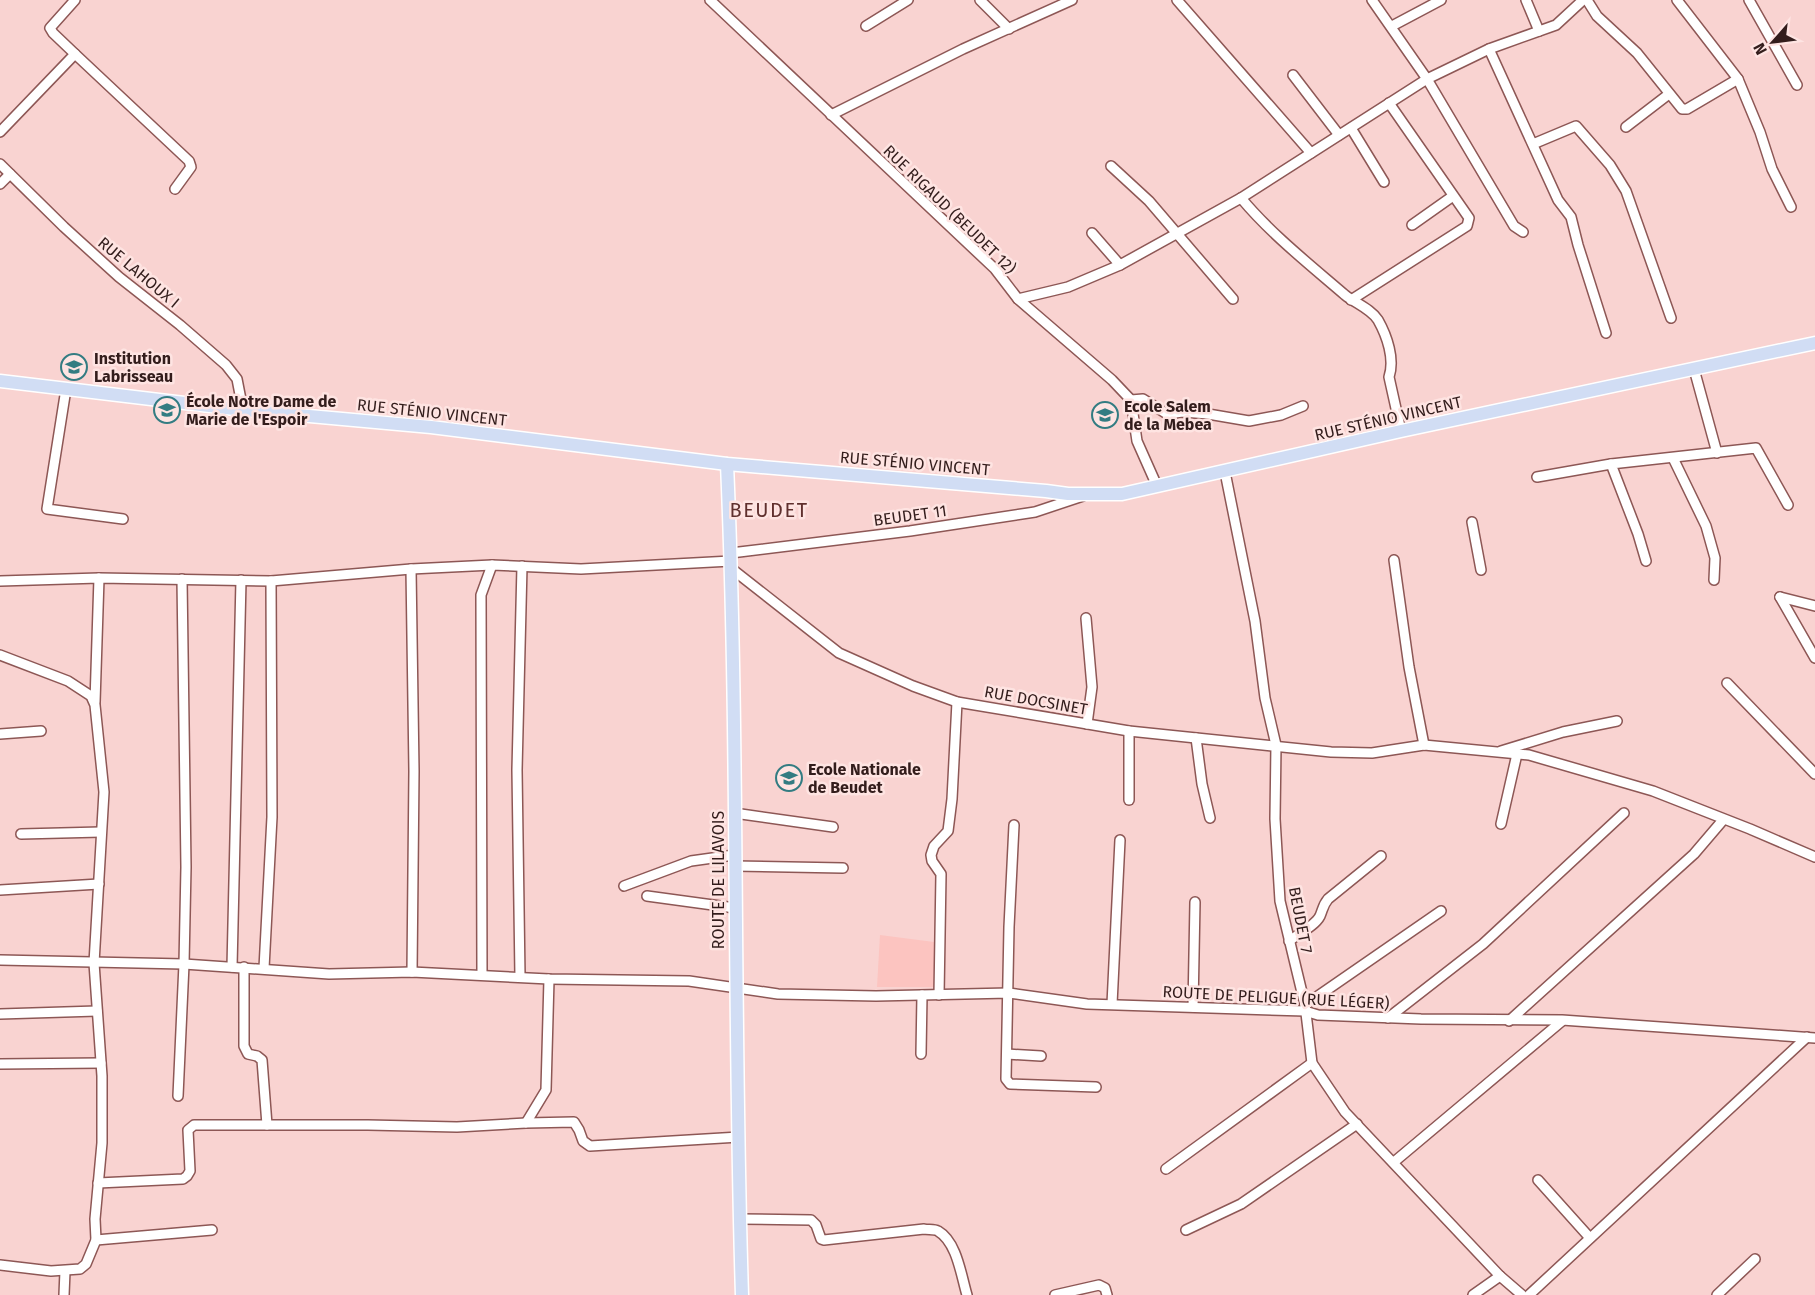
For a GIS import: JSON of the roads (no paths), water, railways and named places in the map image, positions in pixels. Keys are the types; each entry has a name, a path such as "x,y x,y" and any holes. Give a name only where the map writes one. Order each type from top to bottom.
{"main road":[{"name":"RUE STÉNIO VINCENT","path":"0,381 243,410 431,427 727,464 1068,494 1122,494 1815,343"},
{"name":"ROUTE DE LILAVOIS","path":"727,464 731,561 735,986 742,1295"}],"street":[{"path":"75,0 50,28 189,161 191,167 175,189"},
{"name":"RUE RIGAUD (BEUDET 12)","path":"710,0 995,269 1018,299 1112,380 1131,400"},
{"path":"866,26 908,0"},
{"path":"980,0 1009,29"},
{"path":"831,115 1009,29 1056,3 1072,0"},
{"path":"1177,0 1311,153"},
{"path":"1385,0 1374,3 1428,79 1514,226 1523,232"},
{"path":"1392,26 1441,0"},
{"path":"1526,0 1539,31"},
{"path":"1018,299 1068,287 1120,265 1240,198 1428,79 1489,49 1556,25 1582,0"},
{"path":"1587,0 1597,16 1637,53 1682,109 1687,109 1738,79"},
{"path":"1677,0 1738,79 1760,132 1772,169 1791,207"},
{"path":"1749,0 1797,85"},
{"path":"1489,49 1558,200 1571,217 1606,333"},
{"path":"0,132 75,54"},
{"path":"1293,75 1339,135"},
{"path":"1626,127 1669,94"},
{"path":"1351,300 1467,226 1469,218 1389,103"},
{"path":"1533,144 1576,126 1610,165 1626,191 1671,318"},
{"path":"1351,128 1384,182"},
{"name":"RUE LAHOUX I","path":"0,164 119,277 226,365 237,379 243,410"},
{"path":"1111,166 1149,201 1233,299"},
{"path":"0,184 10,174"},
{"path":"1412,225 1453,196"},
{"path":"1240,198 1302,258 1378,320 1390,351 1392,369 1389,377 1401,432"},
{"path":"1092,233 1120,265"},
{"path":"1694,369 1717,453"},
{"path":"66,389 47,509 123,519"},
{"path":"1157,486 1137,441 1131,400 1143,399 1167,414 1183,412 1208,414 1249,421 1281,415 1303,406"},
{"path":"1537,477 1611,464 1756,448 1788,505"},
{"path":"1673,458 1706,526 1715,558 1714,580"},
{"path":"1611,464 1646,561"},
{"name":"BEUDET 7","path":"1225,472 1255,621 1265,698 1276,745 1275,819 1280,901 1305,1008 1312,1063 1345,1112 1500,1276 1522,1295"},
{"name":"BEUDET 11","path":"0,581 99,578 272,581 411,568 492,565 581,569 731,561 1035,512 1090,494"},
{"path":"1472,522 1481,570"},
{"path":"1394,560 1408,667 1424,745"},
{"name":"RUE DOCSINET","path":"731,561 839,652 913,686 957,702 1130,731 1331,752 1372,753 1424,745 1529,755 1653,791 1815,857"},
{"path":"482,974 481,595 492,565"},
{"path":"520,977 517,770 522,566"},
{"path":"411,568 414,771 412,972"},
{"path":"0,1265 65,1271 83,1267 96,1240 95,1219 102,1143 101,1063 94,963 104,792 95,705 99,578"},
{"path":"178,1096 186,867 182,579"},
{"path":"232,967 241,580"},
{"path":"264,968 272,817 272,581"},
{"path":"1815,606 1780,597 1815,658"},
{"path":"1086,618 1092,687 1087,724"},
{"path":"0,655 68,681 90,696 95,705"},
{"path":"1727,683 1815,774"},
{"path":"939,995 941,874 932,861 931,855 934,846 948,831 957,702"},
{"path":"1496,753 1563,732 1617,722"},
{"path":"0,734 41,731"},
{"path":"1129,800 1130,731"},
{"path":"1196,738 1202,784 1210,818"},
{"path":"1501,824 1517,754"},
{"path":"734,813 833,827"},
{"path":"1388,1018 1483,944 1624,813"},
{"path":"1509,1021 1694,854 1723,820"},
{"path":"1014,825 1006,1079 1010,1084 1096,1087"},
{"path":"21,834 101,832"},
{"path":"1112,1004 1120,840"},
{"path":"1289,940 1316,921 1320,916 1321,908 1328,899 1381,856"},
{"path":"624,886 691,861 734,860 843,868"},
{"path":"0,890 99,884"},
{"path":"647,896 735,908"},
{"path":"1193,1006 1195,902"},
{"path":"1305,1008 1442,911"},
{"name":"ROUTE DE PELIGUE (RUE LÉGER)","path":"0,960 184,964 329,974 412,972 549,979 689,981 778,994 876,996 1008,993 1087,1004 1305,1008 1318,1015 1509,1021 1562,1020 1811,1037"},
{"path":"244,967 244,1047 248,1054 261,1060 267,1125"},
{"path":"526,1123 546,1090 549,979"},
{"path":"921,1054 922,995"},
{"path":"0,1014 98,1011"},
{"path":"1394,1162 1562,1020"},
{"path":"1529,1295 1811,1037"},
{"path":"1007,1054 1041,1056"},
{"path":"0,1064 101,1063"},
{"path":"1166,1169 1312,1063"},
{"path":"98,1184 183,1179 190,1171 189,1130 194,1125 457,1127 574,1122 583,1142 590,1146 739,1137"},
{"path":"1186,1230 1241,1204 1357,1124"},
{"path":"1538,1180 1590,1238"},
{"path":"740,1220 810,1220 816,1225 821,1239 824,1240 924,1229 936,1230 952,1247 967,1295"},
{"path":"96,1240 212,1230"},
{"path":"1717,1295 1755,1259"},
{"path":"64,1295 65,1271"},
{"path":"1473,1295 1500,1276"},
{"path":"1055,1295 1098,1285 1105,1288 1107,1295"}],"place":[{"name":"Institution Labrisseau","path":"74,367"},
{"name":"École Notre Dame de Marie de l'Espoir","path":"167,410"},
{"name":"Ecole Salem de la Mebea","path":"1105,415"},
{"name":"Ecole Nationale de Beudet","path":"789,778"}],"district":[{"name":"BEUDET","path":"769,510"}]}
